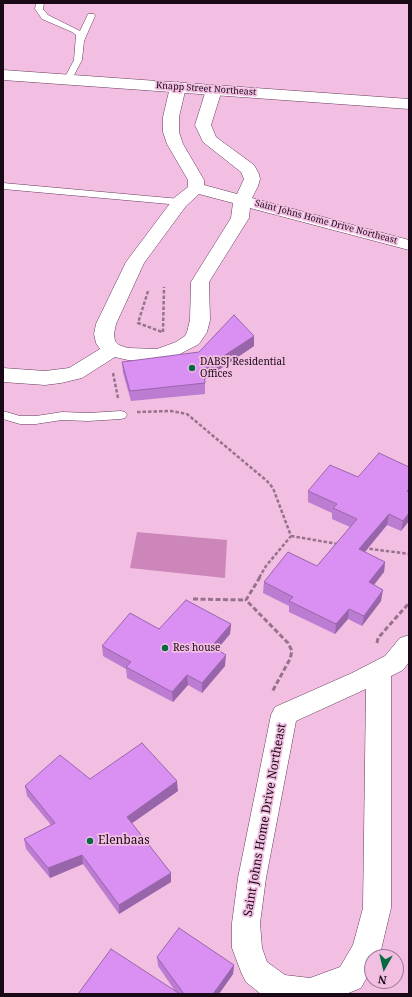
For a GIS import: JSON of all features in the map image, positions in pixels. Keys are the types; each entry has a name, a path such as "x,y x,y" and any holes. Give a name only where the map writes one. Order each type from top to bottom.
{"street":[{"name":"Knapp Street Northeast","path":"3,75 409,104"},
{"path":"3,374 45,378 61,376 75,373 95,362 112,359 104,334 106,324 135,262 180,202 196,188 196,180 175,144 171,132 171,117 178,87"},
{"name":"Saint Johns Home Drive Northeast","path":"112,359 128,354 157,355 171,351 192,340 197,332 200,320 200,282 240,218 242,200 250,186 251,174 248,169 209,139 203,125 214,90"},
{"name":"Saint Johns Home Drive Northeast","path":"196,188 409,244"},
{"name":"Saint Johns Home Drive Northeast","path":"378,671 377,908 366,950 350,978 310,993 279,989 256,972 247,948 246,923 252,878 284,715 394,663 409,645"}],"lane":[{"path":"40,3 39,9 41,13 50,20 74,30 80,35 78,60 68,80"},
{"path":"80,40 91,16"},
{"path":"3,186 180,202"},
{"path":"3,416 20,420 36,420 62,416 88,417 122,415"}],"path":[{"path":"150,285 138,324 163,333 164,287"},
{"path":"112,359 122,415 161,410 187,414 267,481 273,488 291,536"},
{"path":"291,536 342,545"},
{"path":"246,600 266,566 291,536"},
{"path":"357,548 409,554"},
{"path":"193,599 246,600 288,643 292,651 290,659 272,692"}],"shaded area":[{"path":"137,532 227,540 225,578 130,568"}],"building":[{"name":"DABSJ Residential Offices","path":"234,315 254,336 204,369 205,383 130,391 122,362 199,352"},
{"path":"379,453 409,467 409,489 407,491 409,492 409,513 403,521 389,514 359,549 385,562 369,582 383,590 364,616 349,609 336,624 289,601 293,597 264,582 288,552 317,566 357,519 333,508 337,504 308,491 330,465 358,477"},
{"name":"Res house","path":"186,600 231,624 212,646 226,655 202,683 187,675 172,692 126,667 131,662 102,646 130,613 159,629"},
{"name":"Elenbaas","path":"142,743 177,781 127,817 171,873 119,905 82,855 48,868 24,839 55,823 25,786 60,755 90,779"},
{"path":"179,928 234,965 213,994 184,994 157,957"},
{"path":"111,949 180,994 78,994"}],"place":[{"name":"DABSJ Residential Offices","path":"192,368"},
{"name":"Res house","path":"165,648"},
{"name":"Elenbaas","path":"90,841"}]}
